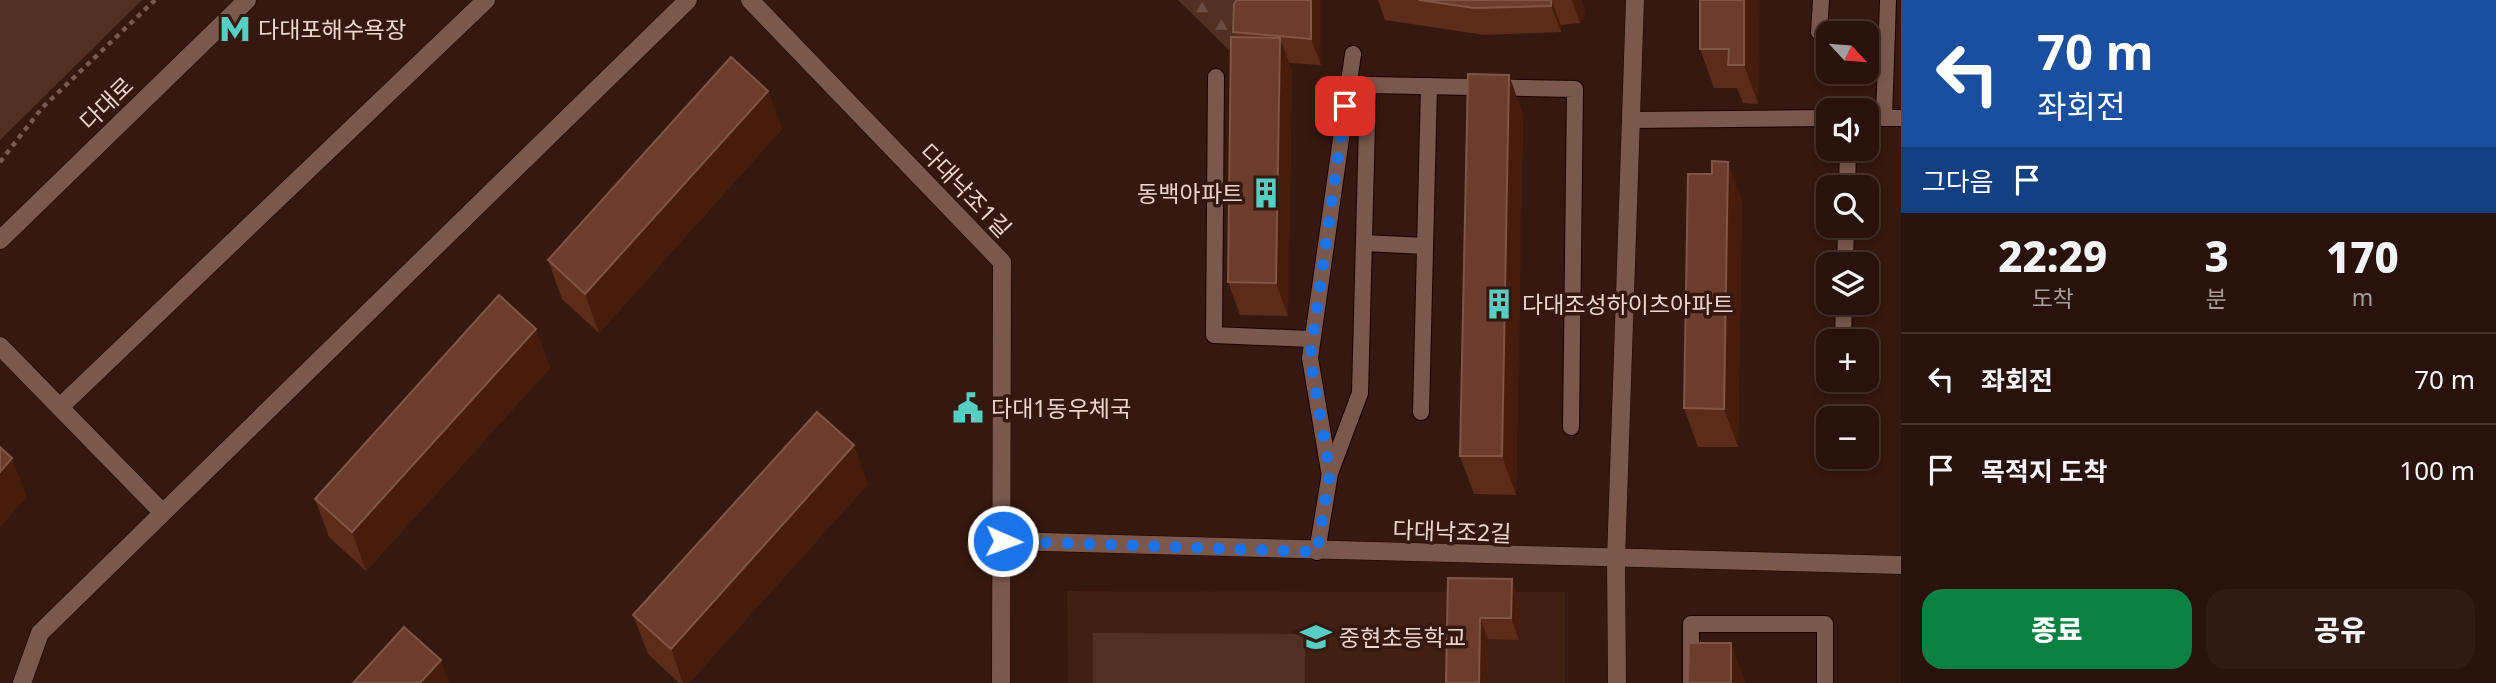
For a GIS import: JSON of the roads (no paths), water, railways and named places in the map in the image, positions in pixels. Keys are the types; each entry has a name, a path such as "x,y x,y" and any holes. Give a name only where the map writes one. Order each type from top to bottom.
{"street":[{"name":"다대로","path":"0,240 247,0"},
{"path":"60,407 486,0"},
{"path":"22,683 40,633 688,0"},
{"name":"다대낙조1길","path":"750,0 1002,262 1001,683"},
{"path":"1616,683 1616,559 1634,0"},
{"path":"0,346 162,512"},
{"name":"다대낙조2길","path":"1003,541 1317,552 1901,565"}],"lane":[{"path":"1820,21 1821,0"},
{"path":"1879,98 1887,37 1888,0"},
{"path":"1880,37 1887,37"},
{"path":"1330,473 1310,358 1353,54"},
{"path":"1216,77 1214,335 1311,340"},
{"path":"1317,552 1330,473 1360,393 1368,85 1575,89 1571,427"},
{"path":"1421,412 1429,86"},
{"path":"1630,120 1816,118"},
{"path":"1879,118 1901,118"},
{"path":"1364,243 1425,246"},
{"path":"1691,683 1691,624 1825,624 1825,683"}],"place":[{"name":"다대포해수욕장","path":"235,29"},
{"name":"동백아파트","path":"1266,193"},
{"name":"다대조성하이츠아파트","path":"1499,304"},
{"name":"다대1동우체국","path":"968,408"},
{"name":"중현초등학교","path":"1316,637"}]}
